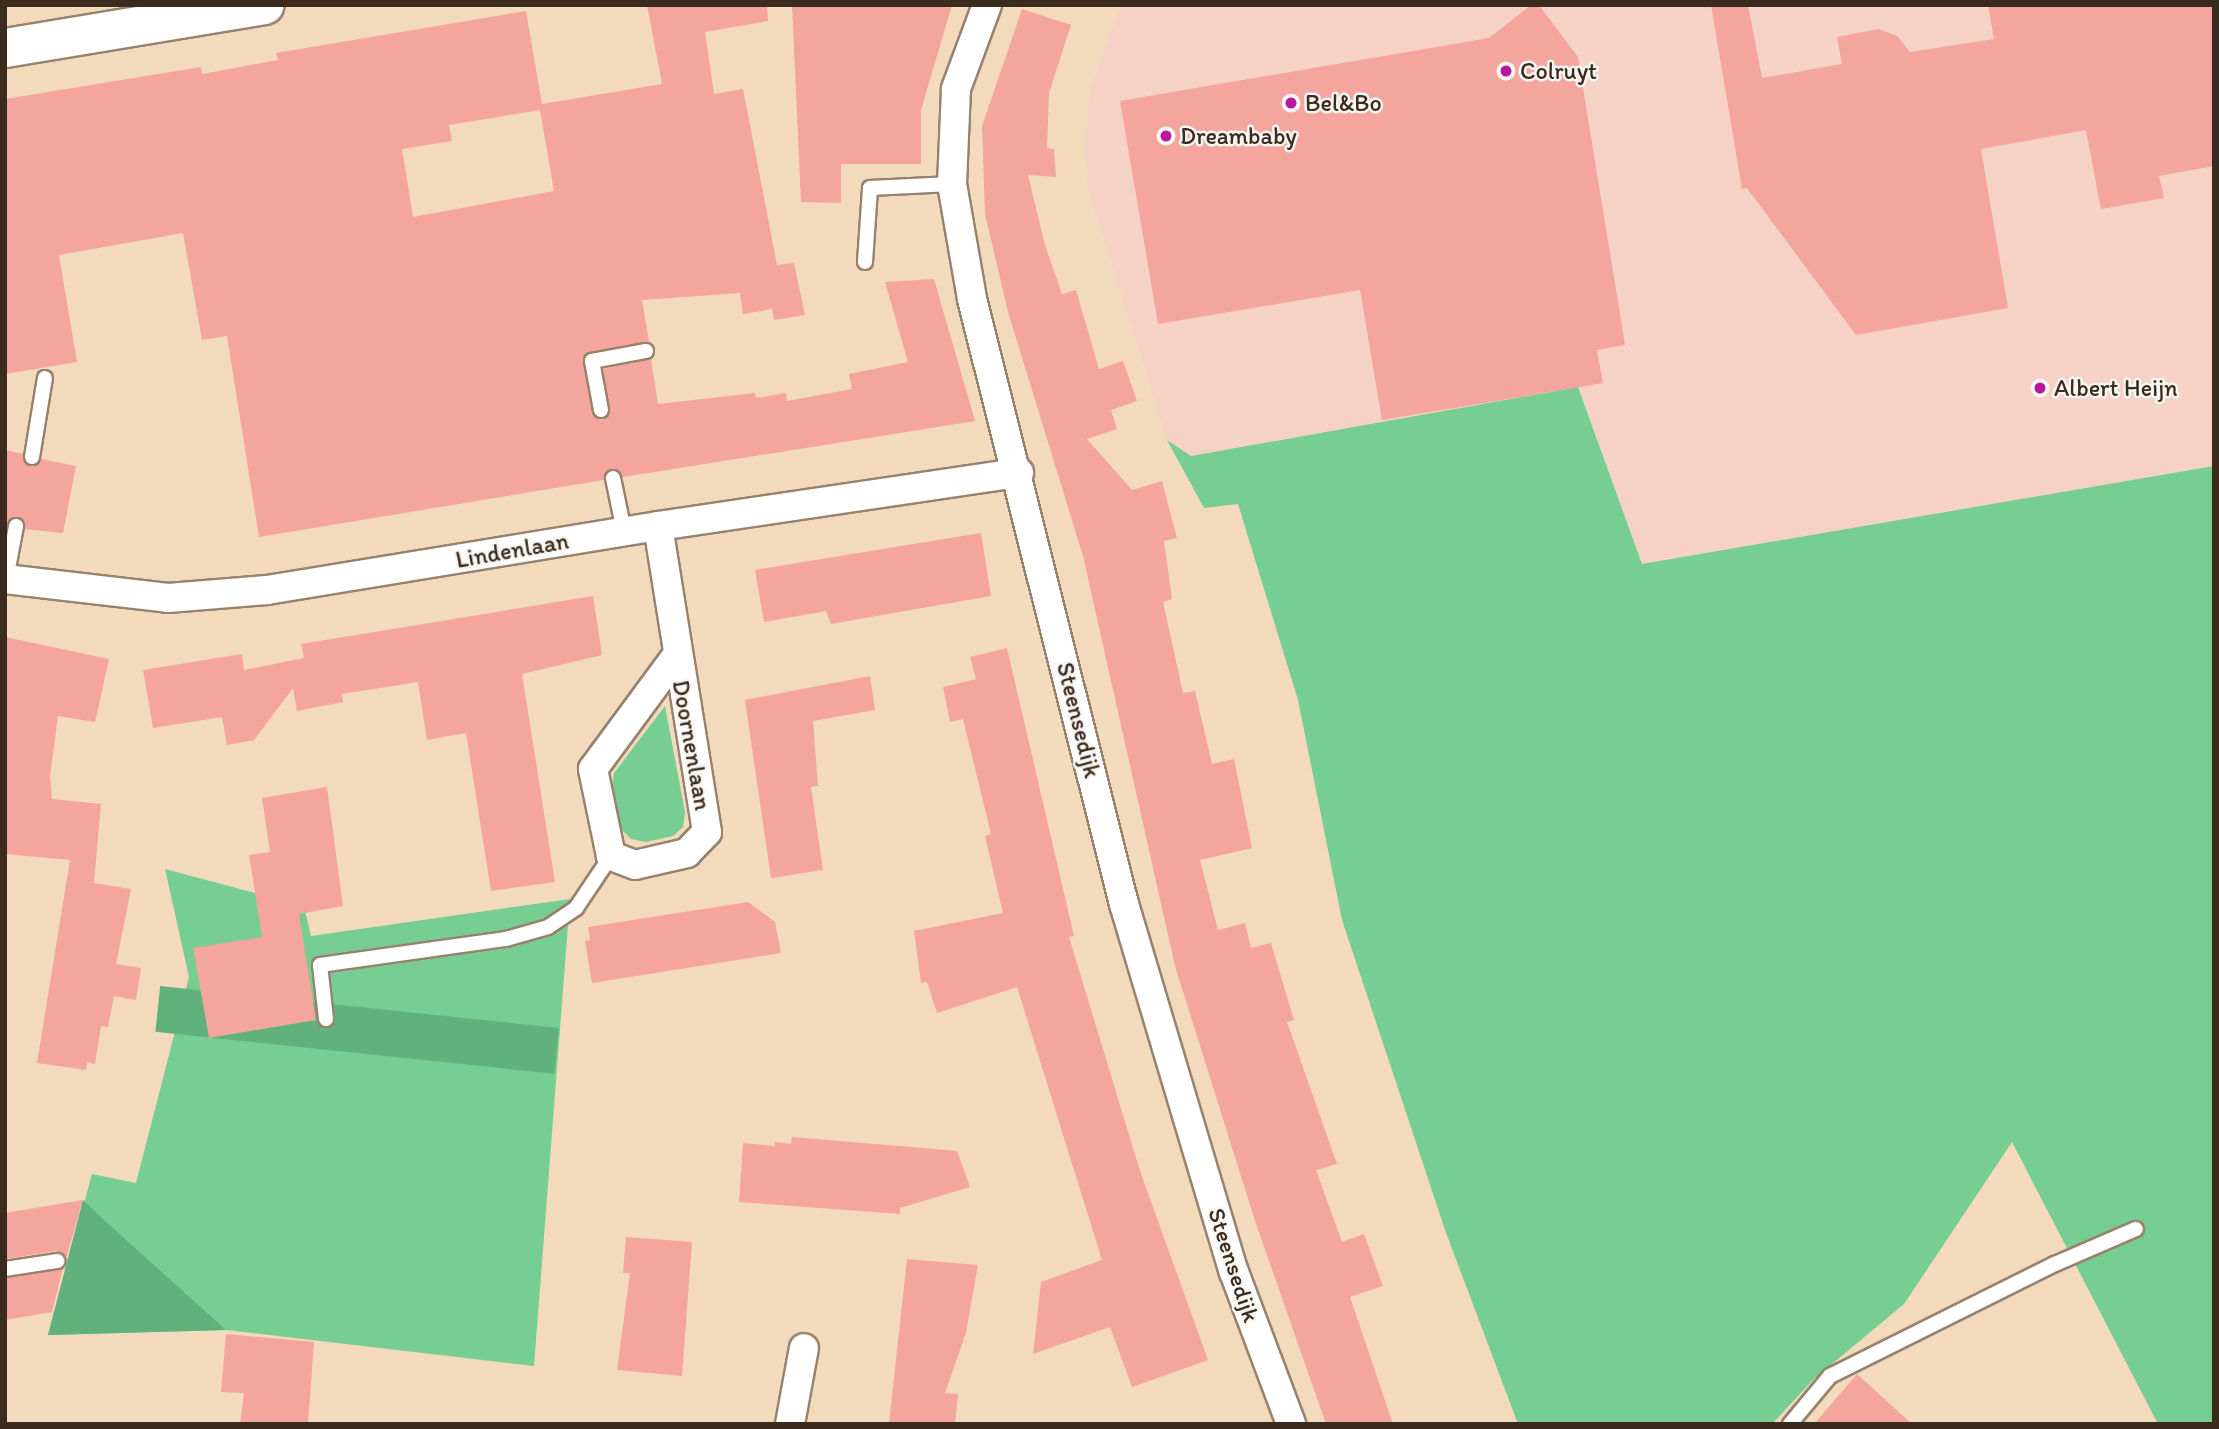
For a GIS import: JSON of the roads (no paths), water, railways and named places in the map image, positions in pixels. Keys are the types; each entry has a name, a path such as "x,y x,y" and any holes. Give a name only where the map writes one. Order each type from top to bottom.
{"main road":[{"path":"5,48 264,5"}],"street":[{"name":"Steensedijk","path":"987,5 956,89 952,184 972,299 1019,473 1124,904 1234,1272 1291,1424"},
{"name":"Lindenlaan","path":"5,579 168,598 267,590 624,531 1019,473"},
{"name":"Doornenlaan","path":"658,526 707,832 687,853 635,865 611,856 593,769 677,655"},
{"path":"790,1424 804,1348"}],"lane":[{"path":"865,262 870,188 952,184"},
{"path":"601,410 592,361 646,351"},
{"path":"33,457 45,378"},
{"path":"614,478 624,531"},
{"path":"5,579 16,526"},
{"path":"326,1019 320,965 506,939 548,927 576,908 611,856"},
{"path":"1790,1424 1830,1376 2054,1264 2136,1229"},
{"path":"5,1269 57,1261"}],"place":[{"name":"Colruyt","path":"1506,71"},
{"name":"Bel&Bo","path":"1291,103"},
{"name":"Dreambaby","path":"1166,136"},
{"name":"Albert Heijn","path":"2040,388"}]}
